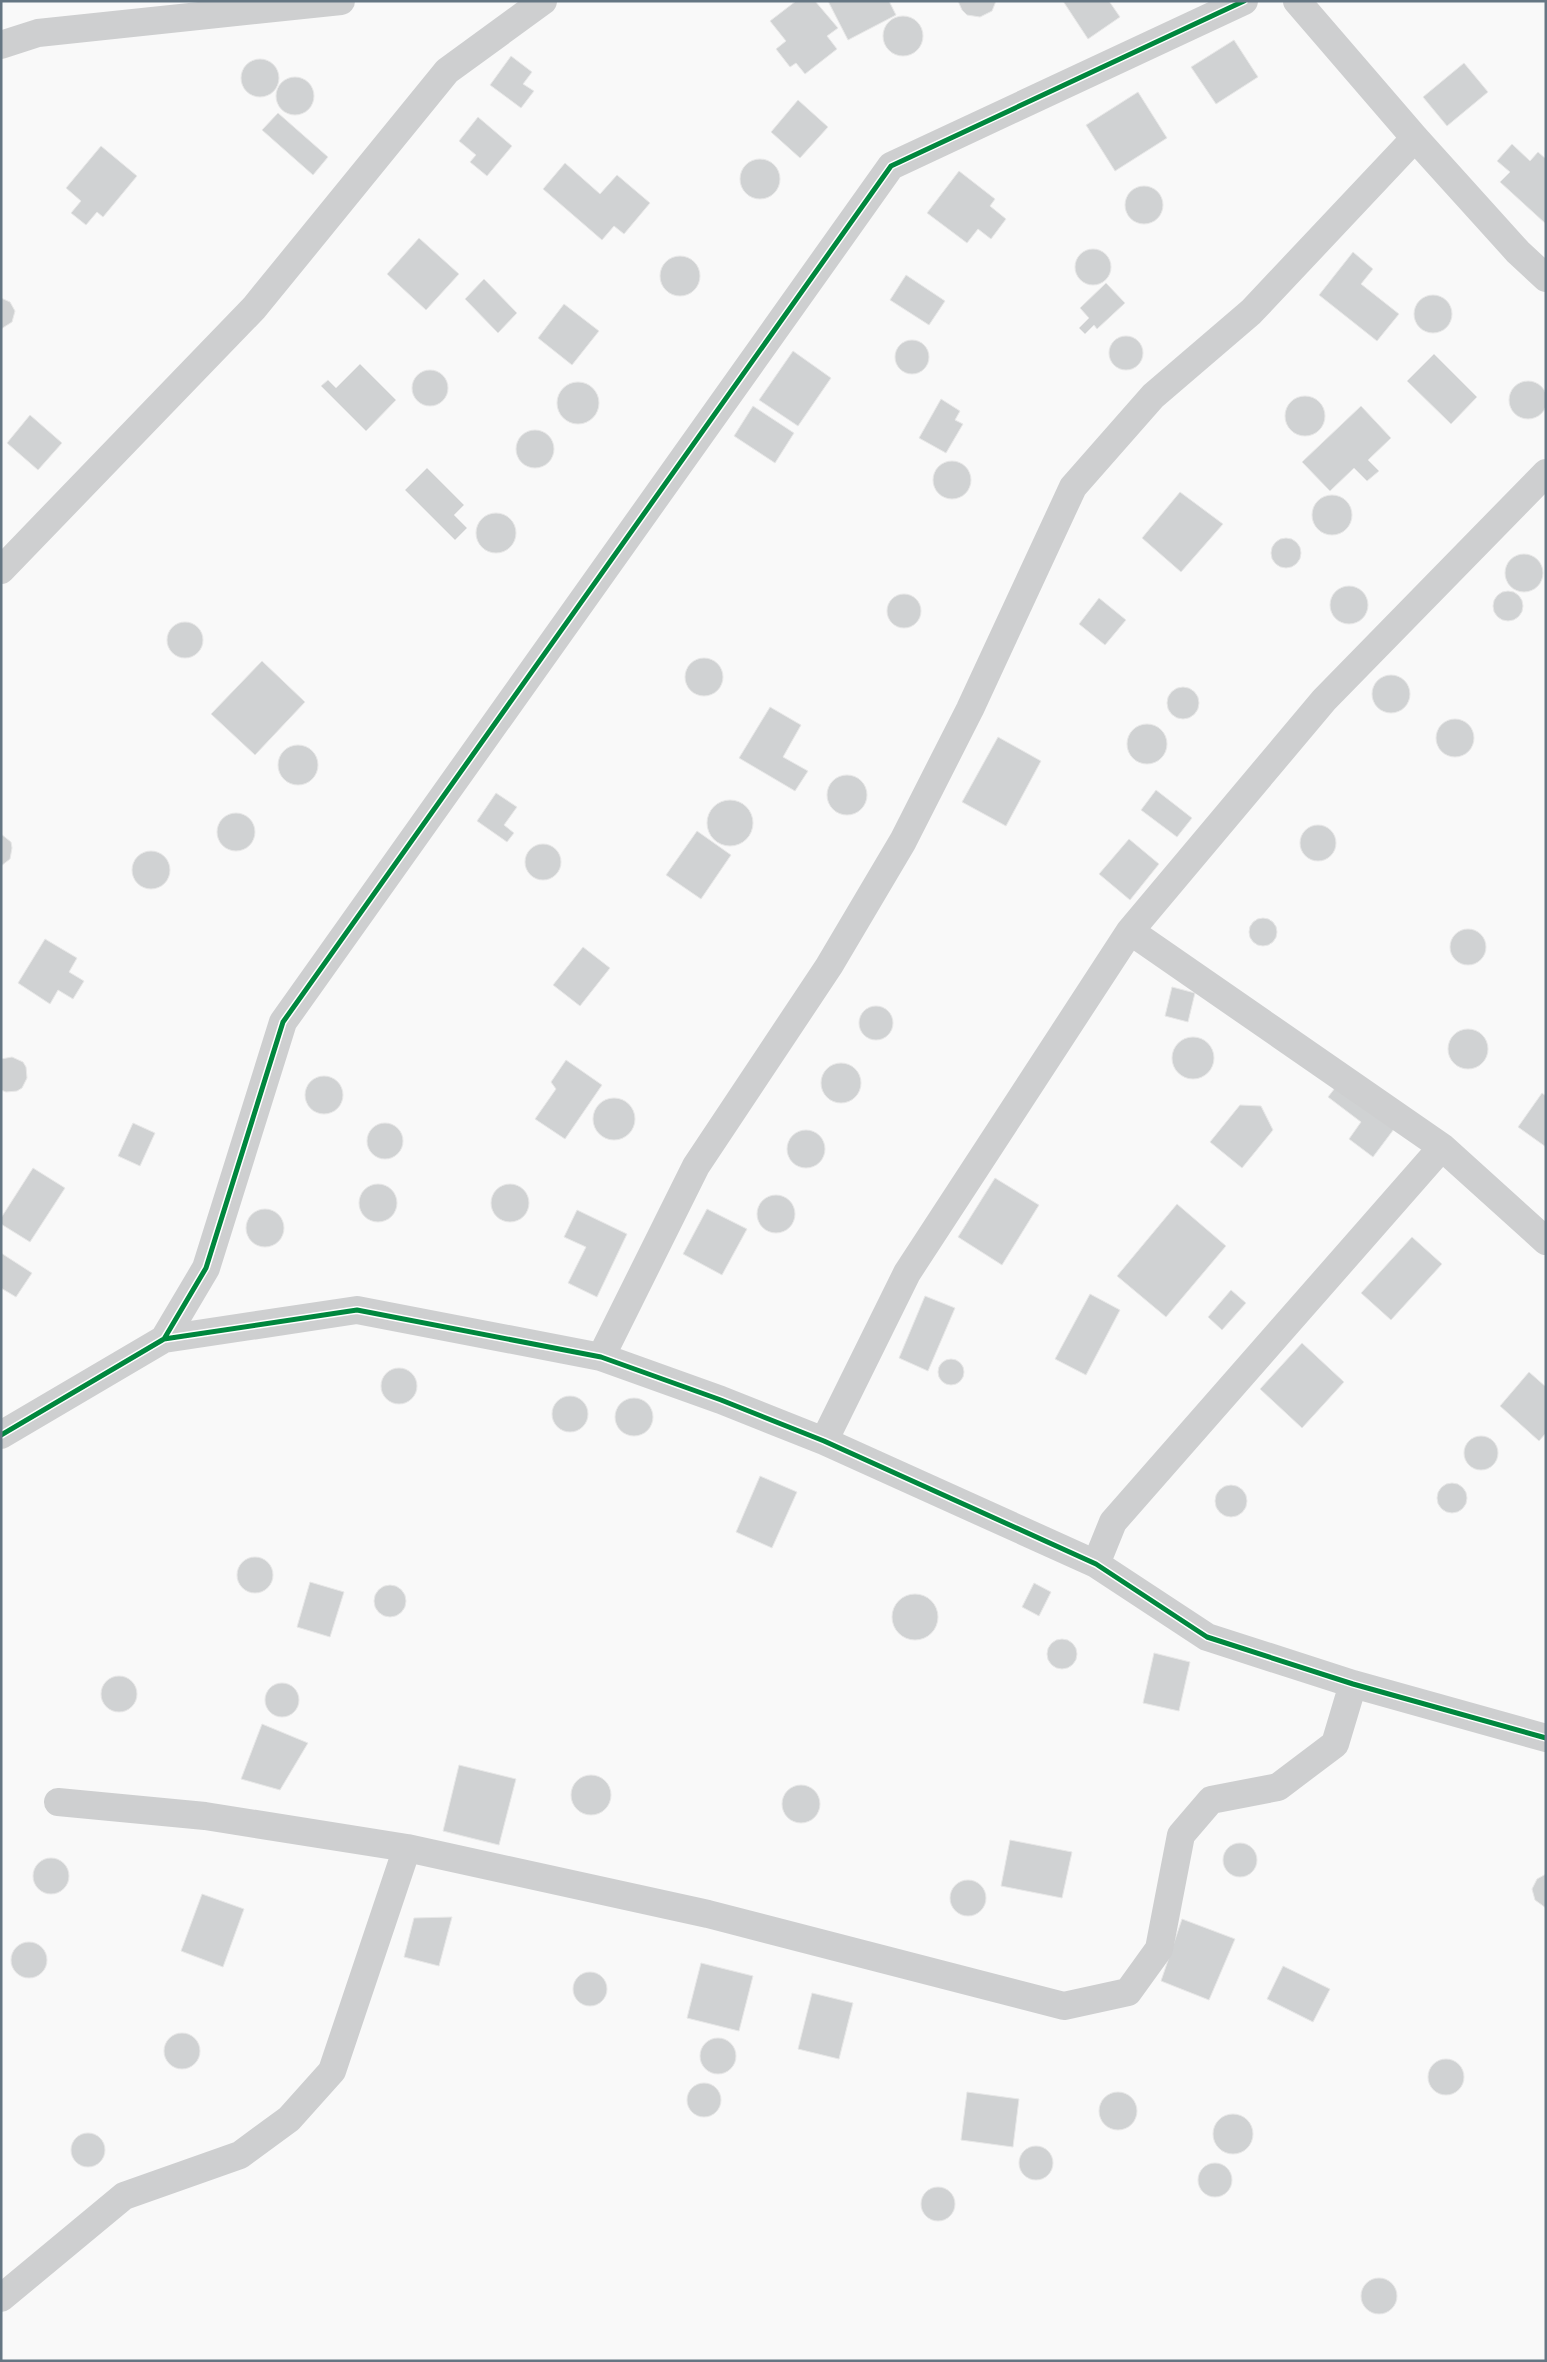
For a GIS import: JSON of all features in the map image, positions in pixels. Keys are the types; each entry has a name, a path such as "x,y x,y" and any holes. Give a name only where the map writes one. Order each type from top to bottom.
{"street":[{"path":"1,45 38,33 341,1"},
{"path":"1,570 254,308 447,70 543,1"},
{"path":"164,1340 206,1268 283,1022 891,166 1244,1"},
{"path":"1297,1 1415,138 1518,252 1546,278"},
{"path":"601,1357 696,1166 829,966 903,841 970,709 1073,487 1153,396 1251,312 1415,138"},
{"path":"824,1442 907,1273 1130,931 1324,700 1543,481"},
{"path":"1130,931 1442,1147 1546,1241"},
{"path":"1096,1564 1113,1522 1442,1147"},
{"path":"1,1435 164,1340 357,1310 601,1357 721,1400 824,1442 1096,1564 1207,1637 1352,1684 1546,1738"},
{"path":"58,1802 205,1816 407,1848 708,1914 1064,2006 1128,1992 1159,1949 1181,1835 1211,1800 1278,1787 1335,1744 1352,1684"},
{"path":"1,2298 124,2196 240,2155 289,2118 332,2071 407,1848"}],"building":[{"path":"796,1 815,1 838,28 827,36 837,49 805,74 796,63 790,67 776,49 786,41 770,21"},
{"path":"828,1 889,1 896,15 848,40"},
{"path":"958,1 996,1 992,11 980,17 967,15 962,10"},
{"path":"1063,1 1109,1 1120,17 1088,39"},
{"path":"903,16 917,22 923,36 917,50 903,56 889,50 883,36 889,22"},
{"path":"1234,40 1258,77 1216,104 1191,67"},
{"path":"511,56 532,72 523,84 534,91 521,108 490,85"},
{"path":"260,59 267,60 273,65 278,71 278,85 273,91 267,96 260,97 253,96 247,91 242,85 241,78 242,71 247,65 253,60"},
{"path":"1464,63 1488,92 1447,126 1423,97"},
{"path":"295,77 309,82 314,96 309,110 295,115 281,110 276,96 281,82"},
{"path":"1138,92 1167,138 1115,171 1086,125"},
{"path":"798,100 828,127 800,158 771,132"},
{"path":"278,113 328,157 313,175 262,130"},
{"path":"478,117 512,146 487,176 470,162 476,155 459,141"},
{"path":"1512,144 1530,161 1538,152 1546,159 1546,224 1500,182 1510,172 1497,161"},
{"path":"101,146 137,176 103,217 97,212 86,225 71,213 81,201 66,188"},
{"path":"760,159 774,165 780,179 774,193 760,199 746,193 740,179 746,165"},
{"path":"565,163 600,194 617,175 650,203 624,234 614,226 602,240 543,189"},
{"path":"959,171 995,199 990,206 1006,219 991,239 978,229 967,243 927,213"},
{"path":"1144,186 1151,187 1157,192 1162,198 1162,212 1157,218 1151,223 1144,224 1137,223 1131,218 1126,212 1125,205 1126,198 1131,192 1137,187"},
{"path":"419,238 459,274 426,310 387,274"},
{"path":"1093,249 1106,254 1111,267 1106,280 1093,285 1080,280 1075,267 1080,254"},
{"path":"1353,252 1373,269 1361,284 1399,314 1377,341 1319,295"},
{"path":"680,256 694,262 700,276 694,290 680,296 666,290 660,276 666,262"},
{"path":"906,275 945,301 929,325 890,300"},
{"path":"484,279 517,313 498,333 465,299"},
{"path":"1106,283 1125,303 1097,329 1094,325 1085,334 1079,328 1089,318 1080,308"},
{"path":"1433,295 1440,296 1446,301 1451,307 1451,321 1446,327 1440,332 1433,333 1426,332 1420,327 1415,321 1414,314 1415,307 1420,301 1426,296"},
{"path":"1,298 10,302 15,311 12,322 1,329"},
{"path":"564,304 599,331 572,365 538,338"},
{"path":"1126,336 1133,337 1138,341 1142,346 1142,360 1138,365 1133,369 1126,370 1119,369 1114,365 1110,360 1109,353 1110,346 1114,341 1119,337"},
{"path":"912,340 924,345 929,357 924,369 912,374 900,369 895,357 900,345"},
{"path":"793,351 831,378 798,426 759,400"},
{"path":"1434,354 1477,397 1451,424 1407,381"},
{"path":"360,364 396,400 366,431 321,386 328,380 336,388"},
{"path":"430,370 437,371 443,375 447,381 447,395 443,401 437,405 430,406 423,405 417,401 413,395 412,388 413,381 417,375 423,371"},
{"path":"1528,381 1542,386 1547,400 1542,414 1528,419 1514,414 1509,400 1514,386"},
{"path":"574,382 582,382 593,388 599,403 593,418 582,424 574,424 563,418 557,407 557,399 563,388"},
{"path":"1305,396 1319,402 1325,416 1319,430 1305,436 1291,430 1285,416 1291,402"},
{"path":"941,399 960,411 955,420 963,424 946,453 919,438"},
{"path":"753,406 794,433 775,463 734,436"},
{"path":"1361,406 1391,438 1368,460 1379,471 1367,481 1354,468 1330,491 1302,462"},
{"path":"30,415 62,443 38,470 7,443"},
{"path":"535,430 542,431 548,436 553,442 553,456 548,462 542,467 535,468 528,467 522,462 517,456 516,449 517,442 522,436 528,431"},
{"path":"952,461 965,467 971,480 965,493 952,499 939,493 933,480 939,467"},
{"path":"427,468 464,505 454,515 467,528 455,540 405,490"},
{"path":"1180,492 1223,524 1181,572 1142,538"},
{"path":"1332,495 1346,501 1352,515 1346,529 1332,535 1318,529 1312,515 1318,501"},
{"path":"496,513 510,519 516,533 510,547 496,553 482,547 476,533 482,519"},
{"path":"1286,538 1292,539 1300,547 1300,559 1292,567 1286,568 1280,567 1272,559 1271,553 1272,547 1280,539"},
{"path":"1524,554 1538,559 1543,573 1538,587 1524,592 1510,587 1505,573 1510,559"},
{"path":"1349,586 1363,591 1368,605 1363,619 1349,624 1335,619 1330,605 1335,591"},
{"path":"1508,591 1519,595 1523,606 1519,617 1508,621 1497,617 1493,606 1497,595"},
{"path":"904,594 911,595 916,599 920,604 920,618 916,623 911,627 904,628 897,627 892,623 888,618 887,611 888,604 892,599 897,595"},
{"path":"1099,598 1126,620 1105,645 1079,624"},
{"path":"185,622 198,627 203,640 198,653 185,658 172,653 167,640 172,627"},
{"path":"704,658 717,664 723,677 717,690 704,696 691,690 685,677 691,664"},
{"path":"262,661 305,702 255,755 211,714"},
{"path":"1391,675 1405,680 1410,694 1405,708 1391,713 1377,708 1372,694 1377,680"},
{"path":"1183,687 1194,692 1199,703 1194,714 1183,719 1172,714 1167,703 1172,692"},
{"path":"770,707 801,725 783,757 808,771 795,791 739,758"},
{"path":"1455,719 1468,725 1474,738 1468,751 1455,757 1442,751 1436,738 1442,725"},
{"path":"1151,724 1158,727 1164,733 1167,744 1166,752 1158,761 1151,764 1143,764 1136,761 1128,752 1127,740 1130,733 1139,725"},
{"path":"998,737 1041,761 1006,826 962,802"},
{"path":"298,745 312,751 318,765 312,779 298,785 284,779 278,765 284,751"},
{"path":"847,775 861,781 867,795 861,809 847,815 833,809 827,795 833,781"},
{"path":"1156,790 1192,818 1177,837 1141,810"},
{"path":"496,793 517,807 504,825 514,833 507,842 477,821"},
{"path":"730,800 743,804 749,810 753,823 749,836 743,842 730,846 717,842 711,836 707,823 711,810 717,804"},
{"path":"236,813 249,819 255,832 249,845 236,851 223,845 217,832 223,819"},
{"path":"1318,825 1331,830 1336,843 1331,856 1318,861 1305,856 1300,843 1305,830"},
{"path":"697,831 731,855 701,899 666,875"},
{"path":"1,834 11,842 12,848 10,859 1,866"},
{"path":"1129,839 1159,864 1130,900 1099,874"},
{"path":"543,844 556,849 561,862 556,875 543,880 530,875 525,862 530,849"},
{"path":"151,851 165,856 170,870 165,884 151,889 137,884 132,870 137,856"},
{"path":"1263,918 1273,922 1277,932 1273,942 1263,946 1253,942 1249,932 1253,922"},
{"path":"1468,929 1481,934 1486,947 1481,960 1468,965 1455,960 1450,947 1455,934"},
{"path":"45,939 77,958 69,972 84,981 73,999 58,990 50,1004 18,983"},
{"path":"583,947 610,968 580,1006 553,985"},
{"path":"1172,987 1195,993 1188,1022 1165,1016"},
{"path":"876,1006 883,1007 888,1011 892,1016 892,1030 888,1035 883,1039 876,1040 869,1039 864,1035 860,1030 859,1023 860,1016 864,1011 869,1007"},
{"path":"1472,1029 1479,1032 1485,1038 1488,1049 1487,1057 1479,1066 1472,1069 1464,1069 1457,1066 1449,1057 1448,1045 1451,1038 1460,1030"},
{"path":"1193,1037 1208,1043 1214,1058 1208,1073 1193,1079 1178,1073 1172,1058 1178,1043"},
{"path":"12,1057 23,1062 26,1067 27,1078 22,1088 17,1091 6,1092 1,1090 1,1059"},
{"path":"566,1060 602,1085 565,1139 535,1119 556,1089 551,1082"},
{"path":"841,1063 855,1069 861,1083 855,1097 841,1103 827,1097 821,1083 827,1069"},
{"path":"1349,1070 1406,1113 1373,1157 1349,1139 1361,1122 1328,1097"},
{"path":"324,1076 337,1082 343,1095 337,1108 324,1114 311,1108 305,1095 311,1082"},
{"path":"1542,1093 1546,1096 1546,1147 1518,1127"},
{"path":"614,1098 629,1104 635,1119 629,1134 614,1140 599,1134 593,1119 599,1104"},
{"path":"1240,1105 1261,1106 1273,1130 1242,1168 1210,1142"},
{"path":"133,1123 155,1133 140,1166 118,1156"},
{"path":"385,1123 392,1124 398,1128 402,1134 402,1148 398,1154 392,1158 385,1159 378,1158 372,1154 368,1148 367,1141 368,1134 372,1128 378,1124"},
{"path":"806,1130 819,1136 825,1149 819,1162 806,1168 793,1162 787,1149 793,1136"},
{"path":"33,1168 65,1188 30,1242 1,1224 1,1218"},
{"path":"995,1178 1039,1205 1002,1265 958,1237"},
{"path":"378,1184 392,1189 397,1203 392,1217 378,1222 364,1217 359,1203 364,1189"},
{"path":"510,1184 523,1190 529,1203 523,1216 510,1222 497,1216 491,1203 497,1190"},
{"path":"776,1195 789,1201 795,1214 789,1227 776,1233 763,1227 757,1214 763,1201"},
{"path":"1177,1204 1226,1246 1166,1317 1117,1276"},
{"path":"265,1209 278,1215 284,1228 278,1241 265,1247 252,1241 246,1228 252,1215"},
{"path":"707,1209 747,1229 722,1275 683,1254"},
{"path":"577,1210 627,1234 597,1297 568,1283 586,1247 564,1237"},
{"path":"1412,1237 1442,1264 1391,1320 1361,1293"},
{"path":"1,1253 32,1273 16,1297 1,1288"},
{"path":"1231,1290 1246,1303 1222,1330 1208,1317"},
{"path":"1090,1294 1120,1310 1086,1375 1055,1359"},
{"path":"925,1296 955,1308 928,1371 899,1358"},
{"path":"1302,1343 1344,1382 1302,1428 1260,1389"},
{"path":"951,1359 960,1363 964,1372 960,1381 951,1385 942,1381 938,1372 942,1363"},
{"path":"399,1368 412,1373 417,1386 412,1399 399,1404 386,1399 381,1386 386,1373"},
{"path":"1529,1372 1546,1387 1546,1433 1539,1441 1500,1406"},
{"path":"570,1396 577,1397 583,1401 587,1407 587,1421 583,1427 577,1431 570,1432 563,1431 557,1427 553,1421 552,1414 553,1407 557,1401 563,1397"},
{"path":"634,1398 647,1404 653,1417 647,1430 634,1436 621,1430 615,1417 621,1404"},
{"path":"1481,1436 1493,1441 1498,1453 1493,1465 1481,1470 1469,1465 1464,1453 1469,1441"},
{"path":"760,1476 797,1492 772,1548 736,1532"},
{"path":"1452,1483 1458,1484 1466,1492 1466,1504 1458,1512 1452,1513 1446,1512 1438,1504 1437,1498 1438,1492 1446,1484"},
{"path":"1231,1485 1237,1486 1242,1490 1246,1495 1246,1507 1242,1512 1237,1516 1231,1517 1225,1516 1220,1512 1216,1507 1215,1501 1216,1495 1220,1490 1225,1486"},
{"path":"255,1557 268,1562 273,1575 268,1588 255,1593 242,1588 237,1575 242,1562"},
{"path":"310,1582 344,1592 330,1637 297,1627"},
{"path":"1034,1583 1051,1592 1039,1616 1022,1607"},
{"path":"390,1585 401,1590 406,1601 401,1612 390,1617 379,1612 374,1601 379,1590"},
{"path":"915,1594 928,1598 934,1604 938,1617 934,1630 928,1636 915,1640 902,1636 896,1630 892,1617 896,1604 902,1598"},
{"path":"1062,1639 1068,1640 1076,1648 1076,1660 1068,1668 1062,1669 1056,1668 1048,1660 1047,1654 1048,1648 1056,1640"},
{"path":"1154,1653 1190,1662 1179,1711 1143,1703"},
{"path":"119,1676 132,1681 137,1694 132,1707 119,1712 106,1707 101,1694 106,1681"},
{"path":"282,1683 289,1684 294,1688 298,1693 298,1707 294,1712 289,1716 282,1717 275,1716 270,1712 266,1707 265,1700 266,1693 270,1688 275,1684"},
{"path":"262,1724 308,1743 280,1790 241,1779"},
{"path":"459,1765 516,1779 499,1845 443,1831"},
{"path":"591,1775 605,1781 611,1795 605,1809 591,1815 577,1809 571,1795 577,1781"},
{"path":"801,1785 815,1790 820,1804 815,1818 801,1823 787,1818 782,1804 787,1790"},
{"path":"1010,1840 1072,1852 1062,1898 1001,1886"},
{"path":"1240,1843 1252,1848 1257,1860 1252,1872 1240,1877 1228,1872 1223,1860 1228,1848"},
{"path":"51,1858 64,1863 69,1876 64,1889 51,1894 38,1889 33,1876 38,1863"},
{"path":"1546,1874 1546,1908 1535,1900 1532,1889 1537,1879"},
{"path":"968,1880 975,1881 981,1885 985,1891 985,1905 981,1911 975,1915 968,1916 961,1915 955,1911 951,1905 950,1898 951,1891 955,1885 961,1881"},
{"path":"202,1894 244,1909 223,1967 181,1951"},
{"path":"452,1917 439,1966 404,1957 414,1918"},
{"path":"1182,1919 1235,1939 1209,2000 1161,1981"},
{"path":"29,1942 42,1947 47,1960 42,1973 29,1978 16,1973 11,1960 16,1947"},
{"path":"701,1963 753,1976 739,2031 687,2018"},
{"path":"1283,1966 1330,1989 1313,2022 1267,1999"},
{"path":"590,1972 602,1977 607,1989 602,2001 590,2006 578,2001 573,1989 578,1977"},
{"path":"812,1993 853,2003 839,2059 798,2049"},
{"path":"182,2033 195,2038 200,2051 195,2064 182,2069 169,2064 164,2051 169,2038"},
{"path":"718,2038 730,2044 736,2056 730,2068 718,2074 706,2068 700,2056 706,2044"},
{"path":"1446,2059 1453,2060 1459,2064 1463,2070 1463,2084 1459,2090 1453,2094 1446,2095 1439,2094 1433,2090 1429,2084 1428,2077 1429,2070 1433,2064 1439,2060"},
{"path":"704,2083 711,2084 716,2088 720,2093 720,2107 716,2112 711,2116 704,2117 697,2116 692,2112 688,2107 687,2100 688,2093 692,2088 697,2084"},
{"path":"967,2092 1019,2099 1013,2147 961,2140"},
{"path":"1118,2092 1132,2097 1137,2111 1132,2125 1118,2130 1104,2125 1099,2111 1104,2097"},
{"path":"1237,2114 1244,2117 1250,2123 1253,2134 1252,2142 1244,2151 1237,2154 1229,2154 1222,2151 1214,2142 1213,2130 1216,2123 1225,2115"},
{"path":"88,2133 95,2134 100,2138 104,2143 104,2157 100,2162 95,2166 88,2167 81,2166 76,2162 72,2157 71,2150 72,2143 76,2138 81,2134"},
{"path":"1036,2146 1048,2151 1053,2163 1048,2175 1036,2180 1024,2175 1019,2163 1024,2151"},
{"path":"1215,2163 1227,2168 1232,2180 1227,2192 1215,2197 1203,2192 1198,2180 1203,2168"},
{"path":"938,2187 950,2192 955,2204 950,2216 938,2221 926,2216 921,2204 926,2192"},
{"path":"1379,2278 1386,2279 1392,2283 1396,2289 1396,2303 1392,2309 1386,2313 1379,2314 1372,2313 1366,2309 1362,2303 1361,2296 1362,2289 1366,2283 1372,2279"}],"cycle path":[{"path":"164,1339 206,1268 283,1022 891,166 1244,1"},
{"path":"1,1435 164,1339 357,1310 601,1357 721,1400 824,1441 1096,1564 1207,1637 1353,1684 1546,1738"}]}
